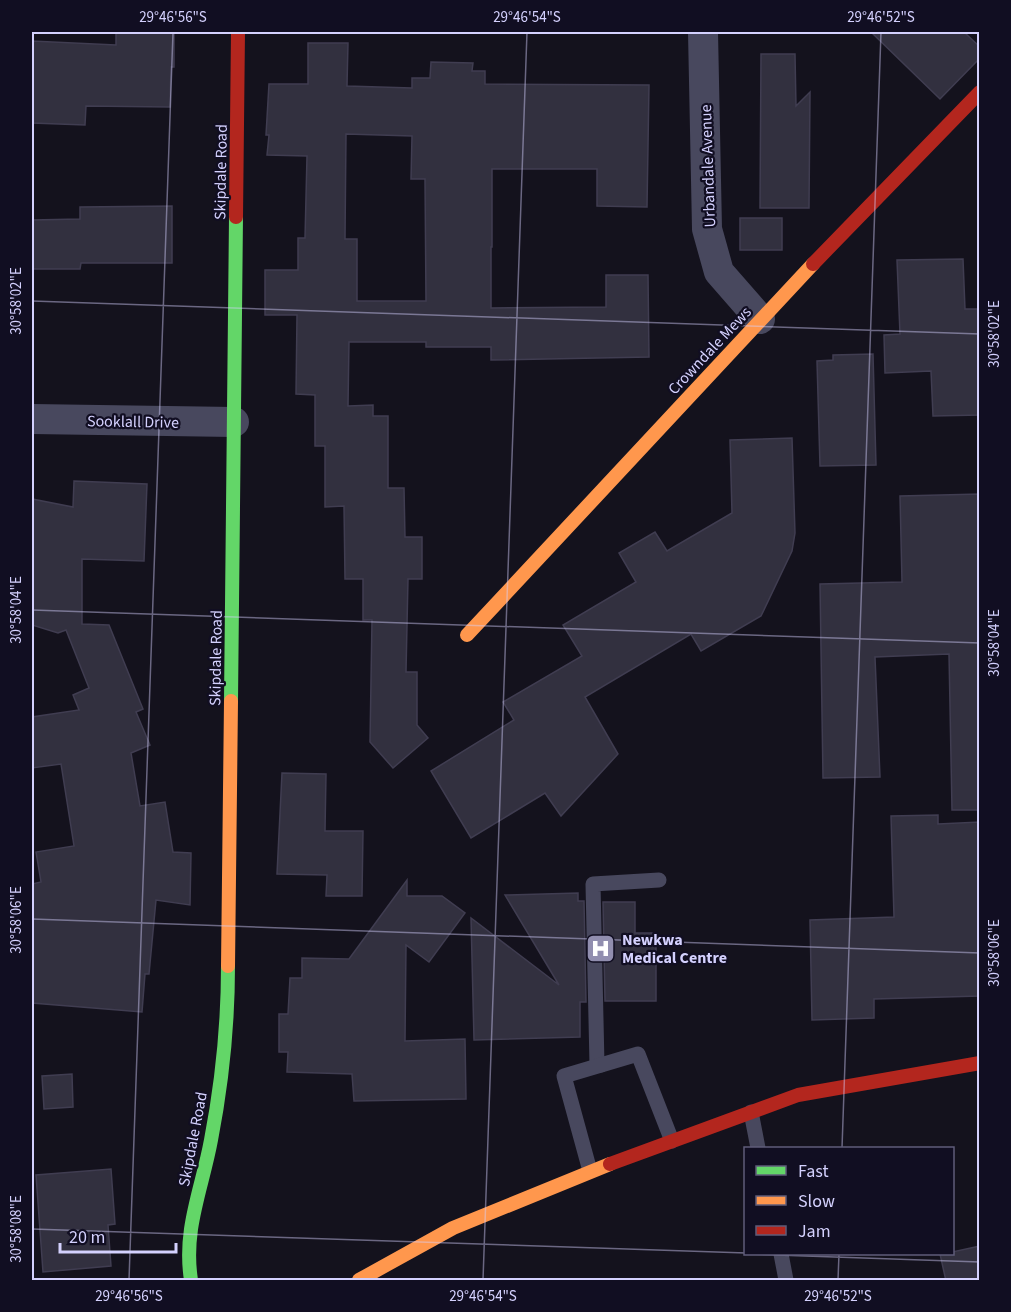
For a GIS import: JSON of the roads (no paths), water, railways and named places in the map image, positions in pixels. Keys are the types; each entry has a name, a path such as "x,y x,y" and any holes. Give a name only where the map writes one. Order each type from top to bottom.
{"street":[{"name":"Skipdale Road","path":"191,1281 187,1240 211,1143 222,1068 228,988 238,32"},
{"name":"Urbandale Avenue","path":"703,32 707,229 719,272 760,319"},
{"name":"Crowndale Mews","path":"467,635 760,319 980,92"},
{"name":"Sooklall Drive","path":"32,419 234,422"},
{"path":"359,1281 453,1228 590,1171 798,1095 980,1063"},
{"path":"175,1270 187,1240"}],"lane":[{"path":"601,1065 597,1065 593,884 659,880"},
{"path":"590,1171 564,1076 638,1054 672,1141"},
{"path":"751,1112 758,1147"},
{"path":"781,1255 786,1281"}],"place":[{"name":"Newkwa Medical Centre","path":"601,948"}]}
